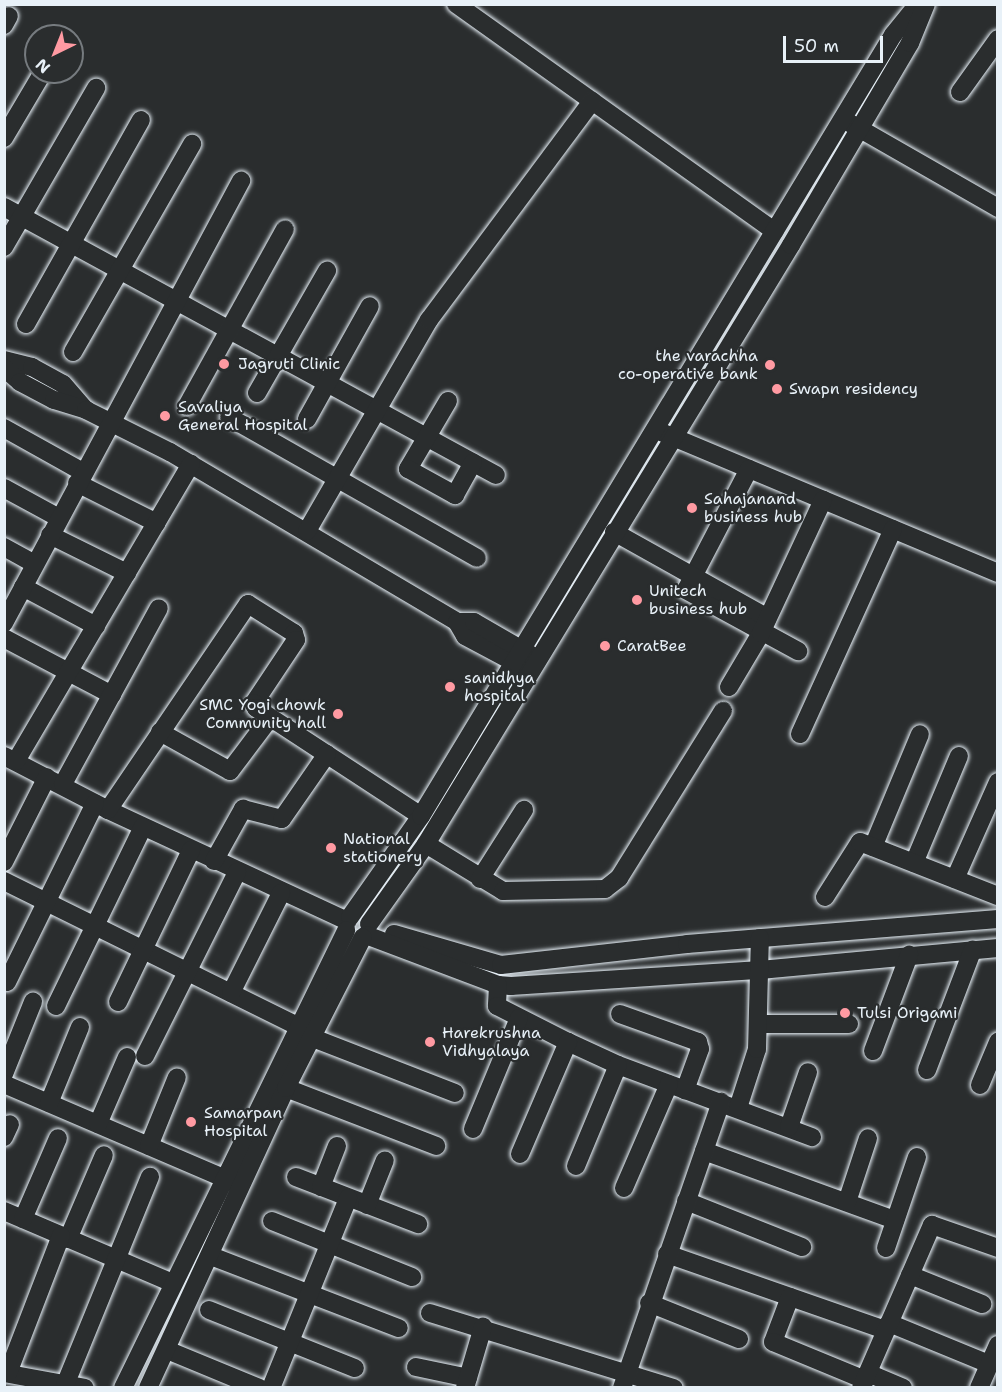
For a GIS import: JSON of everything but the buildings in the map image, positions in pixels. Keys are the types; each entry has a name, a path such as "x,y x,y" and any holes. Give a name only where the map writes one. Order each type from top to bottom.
{"street":[{"path":"456,4 774,231"},
{"path":"148,1388 212,1256 234,1183 297,1026 359,928 421,816 654,428 893,35 918,4"},
{"path":"123,1388 173,1283 234,1183 313,1038 359,928 426,844 670,438 791,245 910,43 927,4"},
{"path":"960,92 998,39"},
{"path":"4,138 36,84"},
{"path":"4,247 96,88"},
{"path":"308,531 429,320 592,101"},
{"path":"26,324 141,120"},
{"path":"842,120 859,127 998,208"},
{"path":"73,352 192,144"},
{"path":"4,623 109,421 241,181"},
{"path":"4,207 230,328 496,475"},
{"path":"187,406 285,229"},
{"path":"257,393 327,271"},
{"path":"307,419 326,381 370,306"},
{"path":"4,360 32,368 63,384 86,410"},
{"path":"4,368 20,382 45,396 86,410 109,421 191,464 308,531 458,622 465,636 534,665"},
{"path":"448,401 408,468 455,495 473,463"},
{"path":"229,417 338,476 477,558"},
{"path":"4,428 157,523"},
{"path":"654,428 670,438 998,573"},
{"path":"191,464 68,673 10,758 102,807 237,872 359,928 498,985 759,970 998,948"},
{"path":"749,469 691,575 687,592 764,626 798,651"},
{"path":"4,488 59,518"},
{"path":"729,687 764,626 823,500"},
{"path":"800,734 893,529"},
{"path":"614,532 691,575"},
{"path":"50,535 127,573"},
{"path":"4,547 35,564"},
{"path":"23,587 96,626"},
{"path":"7,982 47,902 102,807 160,732 248,604 296,637 255,703 270,718 421,816"},
{"path":"4,862 112,695 159,608"},
{"path":"4,638 112,695"},
{"path":"426,844 480,879 508,892 611,886 723,711"},
{"path":"160,732 230,771 270,718"},
{"path":"873,847 920,734"},
{"path":"214,861 243,809 282,819 327,754"},
{"path":"914,863 959,756"},
{"path":"955,879 998,782"},
{"path":"480,879 524,810"},
{"path":"56,1006 143,827"},
{"path":"825,897 857,843 873,847 998,896"},
{"path":"117,1002 191,850"},
{"path":"98,1124 136,1056 188,972 237,872"},
{"path":"4,881 297,1026"},
{"path":"231,993 281,892"},
{"path":"359,928 501,965 760,938 998,919"},
{"path":"625,1380 649,1303 704,1151 757,1049 760,938"},
{"path":"927,1071 973,949"},
{"path":"873,1051 909,955"},
{"path":"498,985 496,1006 568,1042 618,1065 813,1137"},
{"path":"4,1074 12,1031 33,1002"},
{"path":"620,1014 698,1042 700,1049 677,1087 624,1188"},
{"path":"473,1129 519,1018"},
{"path":"758,1024 849,1024"},
{"path":"49,1103 80,1027"},
{"path":"313,1038 455,1093"},
{"path":"520,1154 568,1042"},
{"path":"981,1085 998,1042"},
{"path":"576,1166 618,1065"},
{"path":"789,1128 808,1072"},
{"path":"149,1146 177,1077"},
{"path":"4,1084 234,1183"},
{"path":"286,1088 435,1146"},
{"path":"58,1138 10,1216 173,1283"},
{"path":"847,1202 868,1138"},
{"path":"321,1187 337,1146"},
{"path":"704,1151 895,1220"},
{"path":"85,1388 6,1373 65,1237 104,1155"},
{"path":"886,1248 917,1157"},
{"path":"367,1205 385,1160"},
{"path":"65,1385 150,1177"},
{"path":"296,1177 418,1224"},
{"path":"271,1388 348,1198"},
{"path":"686,1201 802,1247"},
{"path":"272,1221 412,1277"},
{"path":"865,1380 933,1223 998,1248"},
{"path":"667,1254 790,1297 887,1327 989,1364"},
{"path":"212,1256 399,1328"},
{"path":"910,1275 982,1304"},
{"path":"790,1297 773,1342 865,1380 903,1388"},
{"path":"649,1303 739,1339"},
{"path":"209,1310 354,1368"},
{"path":"430,1313 483,1328 625,1380 674,1388"},
{"path":"416,1367 471,1384 483,1328"},
{"path":"979,1388 998,1345"},
{"path":"167,1350 259,1388"}],"place":[{"name":"Jagruti Clinic","path":"224,364"},
{"name":"the varachha co-operative bank","path":"770,365"},
{"name":"Swapn residency","path":"777,389"},
{"name":"Savaliya General Hospital","path":"165,416"},
{"name":"Sahajanand business hub","path":"692,508"},
{"name":"Unitech business hub","path":"637,600"},
{"name":"CaratBee","path":"605,646"},
{"name":"sanidhya hospital","path":"450,687"},
{"name":"SMC Yogi chowk Community hall","path":"338,714"},
{"name":"National stationery","path":"331,848"},
{"name":"Tulsi Origami","path":"845,1013"},
{"name":"Harekrushna Vidhyalaya","path":"430,1042"},
{"name":"Samarpan Hospital","path":"191,1122"}]}
